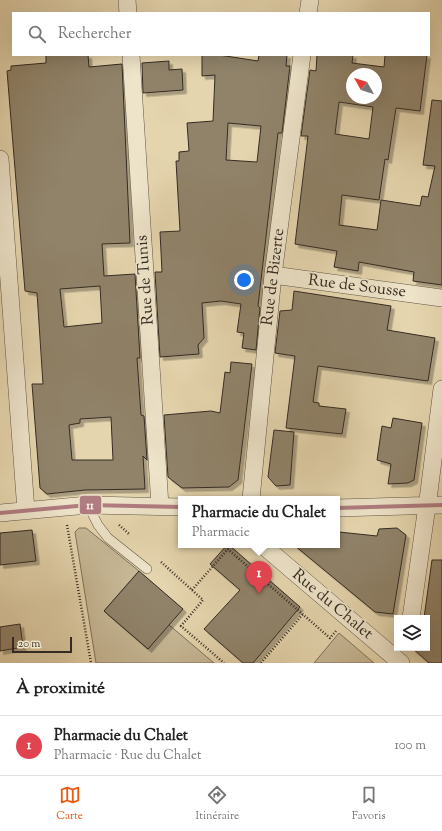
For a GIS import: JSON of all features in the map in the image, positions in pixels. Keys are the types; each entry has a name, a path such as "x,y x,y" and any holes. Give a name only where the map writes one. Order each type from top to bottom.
{"street":[{"path":"128,0 128,12"},
{"path":"308,12 310,0"},
{"name":"Rue de Tunis","path":"131,56 160,506"},
{"name":"Rue de Bizerte","path":"251,496 273,275 302,56"},
{"path":"0,159 4,266 26,511"},
{"name":"Rue de Sousse","path":"273,275 442,298"},
{"path":"412,615 435,505 442,389"},
{"path":"0,513 92,505 178,507"},
{"path":"340,508 435,505"},
{"name":"Rue du Chalet","path":"266,548 403,663"},
{"path":"403,663 405,651"}],"lane":[{"path":"92,505 98,525 108,538 147,569"}],"path":[{"path":"92,505 132,537"},
{"path":"62,507 68,527 91,663"},
{"path":"192,590 228,549 330,638 348,618"},
{"path":"156,558 203,600 181,626 224,663"},
{"path":"261,663 303,614"}],"shaded area":[{"path":"79,528 86,528 139,571 104,611 148,649 168,624 214,663 96,663 75,532"},
{"path":"339,633 374,663 314,663"}],"building":[{"path":"46,56 88,56 89,67 122,64 130,243 102,244 104,276 135,274 140,358 137,358 141,415 144,416 147,460 143,456 145,489 85,490 47,494 40,488 32,384 43,384 37,293 25,291 7,71 11,70 11,66 46,63","holes":["100,286 102,323 64,327 60,289","111,417 113,460 72,460 69,425 80,423 80,419"]},
{"path":"202,56 226,56 258,61 259,56 287,56 286,66 290,66 282,133 278,133 258,306 260,308 256,350 242,348 244,333 237,332 241,304 221,301 202,303 204,338 198,345 199,354 160,357 155,272 162,272 160,232 180,231 176,161 179,161 179,152 189,151 187,123 213,121 215,75 202,76","holes":["228,123 261,126 257,162 226,160"]},
{"path":"317,56 353,56 352,63 384,67 385,56 427,56 420,111 396,108 388,160 385,159 379,200 342,195 339,225 377,230 381,200 420,206 422,196 428,197 435,166 423,165 432,100 442,101 442,285 413,281 414,272 359,262 358,271 334,267 337,251 295,244 308,136 301,136 310,70 316,71"},
{"path":"169,61 169,70 182,69 183,90 143,93 142,63"},
{"path":"294,291 391,306 387,330 435,338 428,381 318,366 313,402 319,403 319,406 346,409 342,434 286,428 295,356 275,353 280,311 292,310"},
{"path":"231,362 252,364 238,480 229,487 182,488 168,477 164,415 211,411 220,413 225,372 230,373"},
{"path":"393,418 422,423 414,480 408,483 388,484 391,464 377,460 382,426 391,428"},
{"path":"274,430 294,432 290,485 276,486 268,477"},
{"path":"397,528 406,535 393,614 375,612 298,548 340,548 340,532 377,536 379,529"},
{"path":"32,530 36,561 0,565 0,533"},
{"path":"224,548 232,548 300,607 253,663 243,663 204,629 240,590 210,564"},
{"path":"432,560 442,560 442,663 429,663 415,651 430,651 430,615 424,615"},
{"path":"139,571 183,609 148,649 104,611"},
{"path":"20,624 23,647 0,651 0,627"}],"transit line":[{"name":"11","path":"0,513 88,505 178,507"},
{"name":"11","path":"340,508 442,505"}],"place":[{"name":"Pharmacie du Chalet","path":"259,594"}]}
